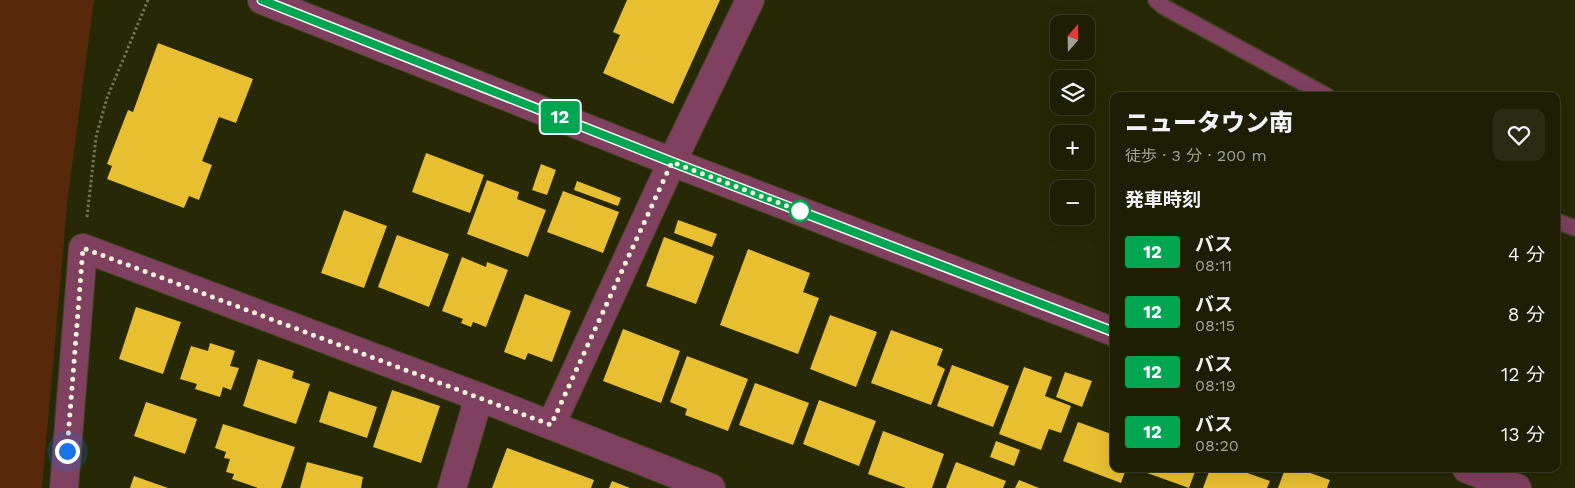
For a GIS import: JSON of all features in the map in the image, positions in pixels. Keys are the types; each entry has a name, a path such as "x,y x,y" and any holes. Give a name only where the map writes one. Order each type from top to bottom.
{"street":[{"path":"262,0 290,3 672,162 1110,330"},
{"path":"551,425 672,162 750,0"},
{"path":"64,488 83,248 479,397 711,488"},
{"path":"452,488 479,397"},
{"path":"1475,472 1517,488"}],"lane":[{"path":"1156,0 1164,7 1320,92"},
{"path":"1560,222 1575,228"}],"path":[{"path":"83,248 96,137 107,98 148,0"}],"shaded area":[{"path":"0,0 94,0 68,196 42,488 0,488"}],"building":[{"path":"627,0 720,0 673,104 603,73 620,35 613,32"},
{"path":"158,43 253,79 236,123 219,117 202,161 212,165 199,200 189,196 184,208 107,179 112,166 107,164 128,110 133,112"},
{"path":"426,153 484,175 470,213 412,192"},
{"path":"541,164 556,170 547,195 532,190"},
{"path":"487,180 519,192 517,199 546,210 528,257 467,234"},
{"path":"577,181 621,198 618,206 574,190"},
{"path":"563,191 619,212 603,253 547,232"},
{"path":"344,210 387,226 364,288 321,273"},
{"path":"678,220 717,234 712,247 674,233"},
{"path":"397,235 449,254 429,307 378,287"},
{"path":"664,237 714,256 696,304 646,286"},
{"path":"748,249 810,273 803,292 819,298 798,354 720,325"},
{"path":"462,257 486,267 487,262 508,270 486,327 473,322 471,327 461,323 463,319 442,311"},
{"path":"525,294 571,311 552,362 528,353 525,360 504,352"},
{"path":"136,307 181,322 163,374 119,359"},
{"path":"830,315 877,332 856,387 810,369"},
{"path":"623,329 680,351 661,403 603,381"},
{"path":"891,330 943,349 937,365 945,369 931,405 871,383"},
{"path":"210,343 235,351 230,366 239,368 231,390 223,387 220,397 195,389 197,384 180,379 191,346 208,351"},
{"path":"687,356 748,379 728,431 685,415 687,409 670,402"},
{"path":"258,359 294,371 292,378 310,384 296,424 243,406"},
{"path":"952,365 1009,386 993,427 937,406"},
{"path":"1024,367 1052,377 1045,396 1071,406 1061,433 1049,429 1041,450 999,434"},
{"path":"1065,372 1092,381 1082,407 1056,397"},
{"path":"755,383 809,403 793,445 739,425"},
{"path":"392,390 440,406 421,463 373,447"},
{"path":"329,391 377,407 367,438 319,422"},
{"path":"819,400 876,421 859,466 803,444"},
{"path":"146,402 197,419 185,454 134,436"},
{"path":"1078,422 1110,434 1110,472 1125,472 1121,483 1063,461"},
{"path":"223,424 295,447 281,488 258,488 232,479 234,474 226,472 230,459 224,458 226,452 215,448"},
{"path":"883,431 944,454 932,488 906,488 868,474"},
{"path":"996,441 1020,450 1014,466 990,457"},
{"path":"507,448 594,480 591,488 492,488"},
{"path":"307,462 363,477 361,488 300,488"},
{"path":"956,462 1006,481 1003,488 946,488"},
{"path":"1144,472 1195,472 1189,488"},
{"path":"1209,472 1244,472 1270,481 1267,488 1203,488"},
{"path":"1284,472 1307,472 1330,480 1327,488 1278,488"},
{"path":"134,476 168,488 130,488"},
{"path":"1019,480 1039,488 1015,488"},
{"path":"612,481 630,488 609,488"}],"bus line":[{"name":"12","path":"262,0 672,162 1110,330"}],"route":[{"path":"67,451 83,248 551,425 672,162 800,211"}]}
